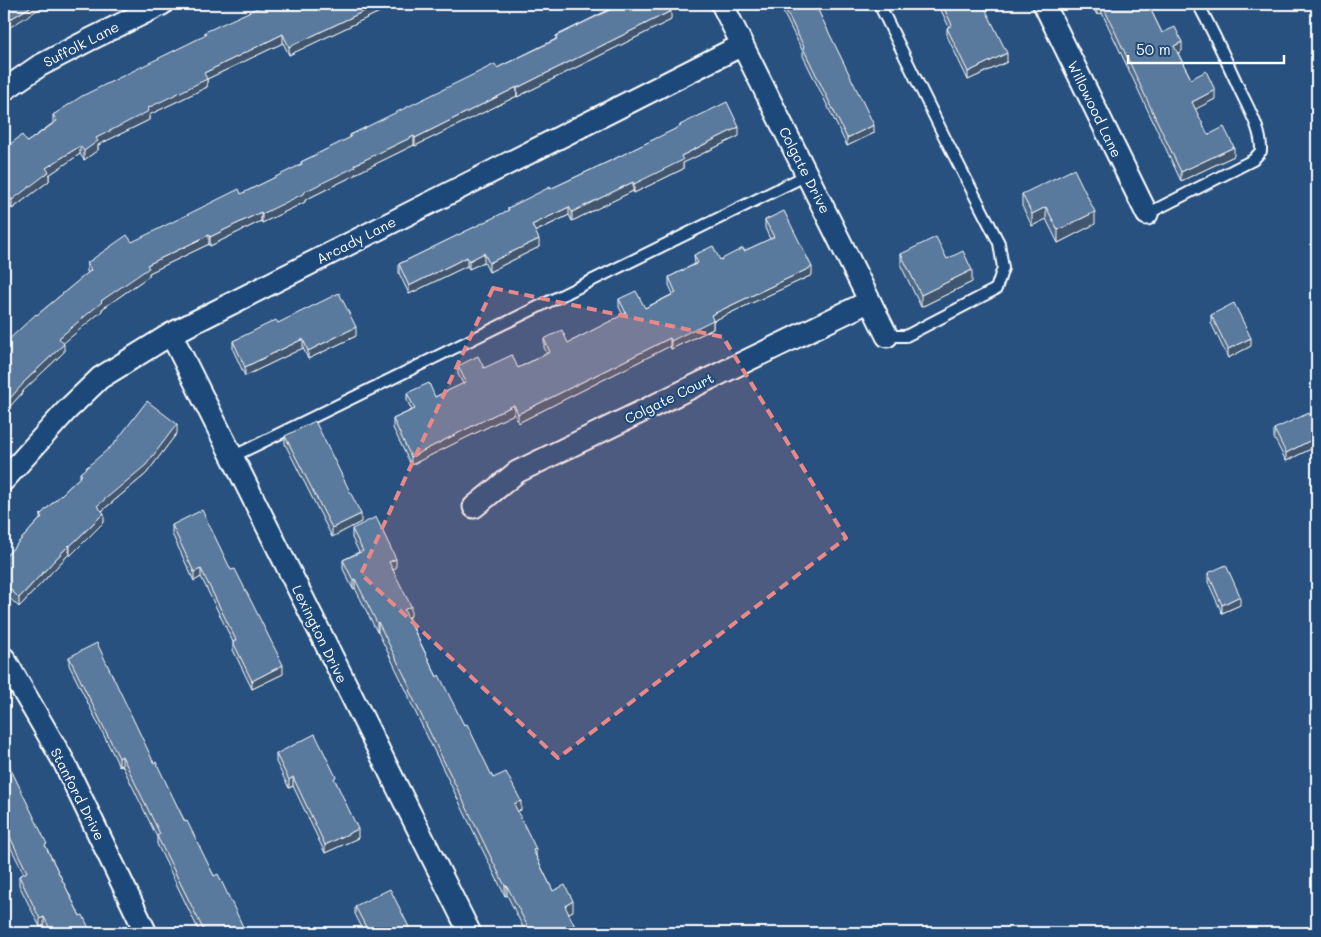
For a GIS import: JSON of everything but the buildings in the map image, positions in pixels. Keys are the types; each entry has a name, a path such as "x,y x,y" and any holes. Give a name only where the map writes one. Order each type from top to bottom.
{"street":[{"name":"Suffolk Lane","path":"4,90 39,66 162,4"},
{"name":"Colgate Drive","path":"722,4 887,336"},
{"name":"Willowood Lane","path":"1044,4 1147,214"},
{"name":"Arcady Lane","path":"4,480 66,411 100,378 171,334 742,45"},
{"name":"Colgate Court","path":"474,507 516,472 870,301"},
{"name":"Lexington Drive","path":"171,334 470,933"},
{"name":"Stanford Drive","path":"4,658 10,684 64,762 146,933"}],"lane":[{"path":"879,4 999,243 1003,268 996,289 906,336 887,336"},
{"path":"1147,214 1253,160 1262,151 1262,141 1250,111 1211,26 1198,4"},
{"path":"232,457 808,175"}],"highlighted area":[{"path":"493,288 723,337 846,538 558,758 361,574"}]}
